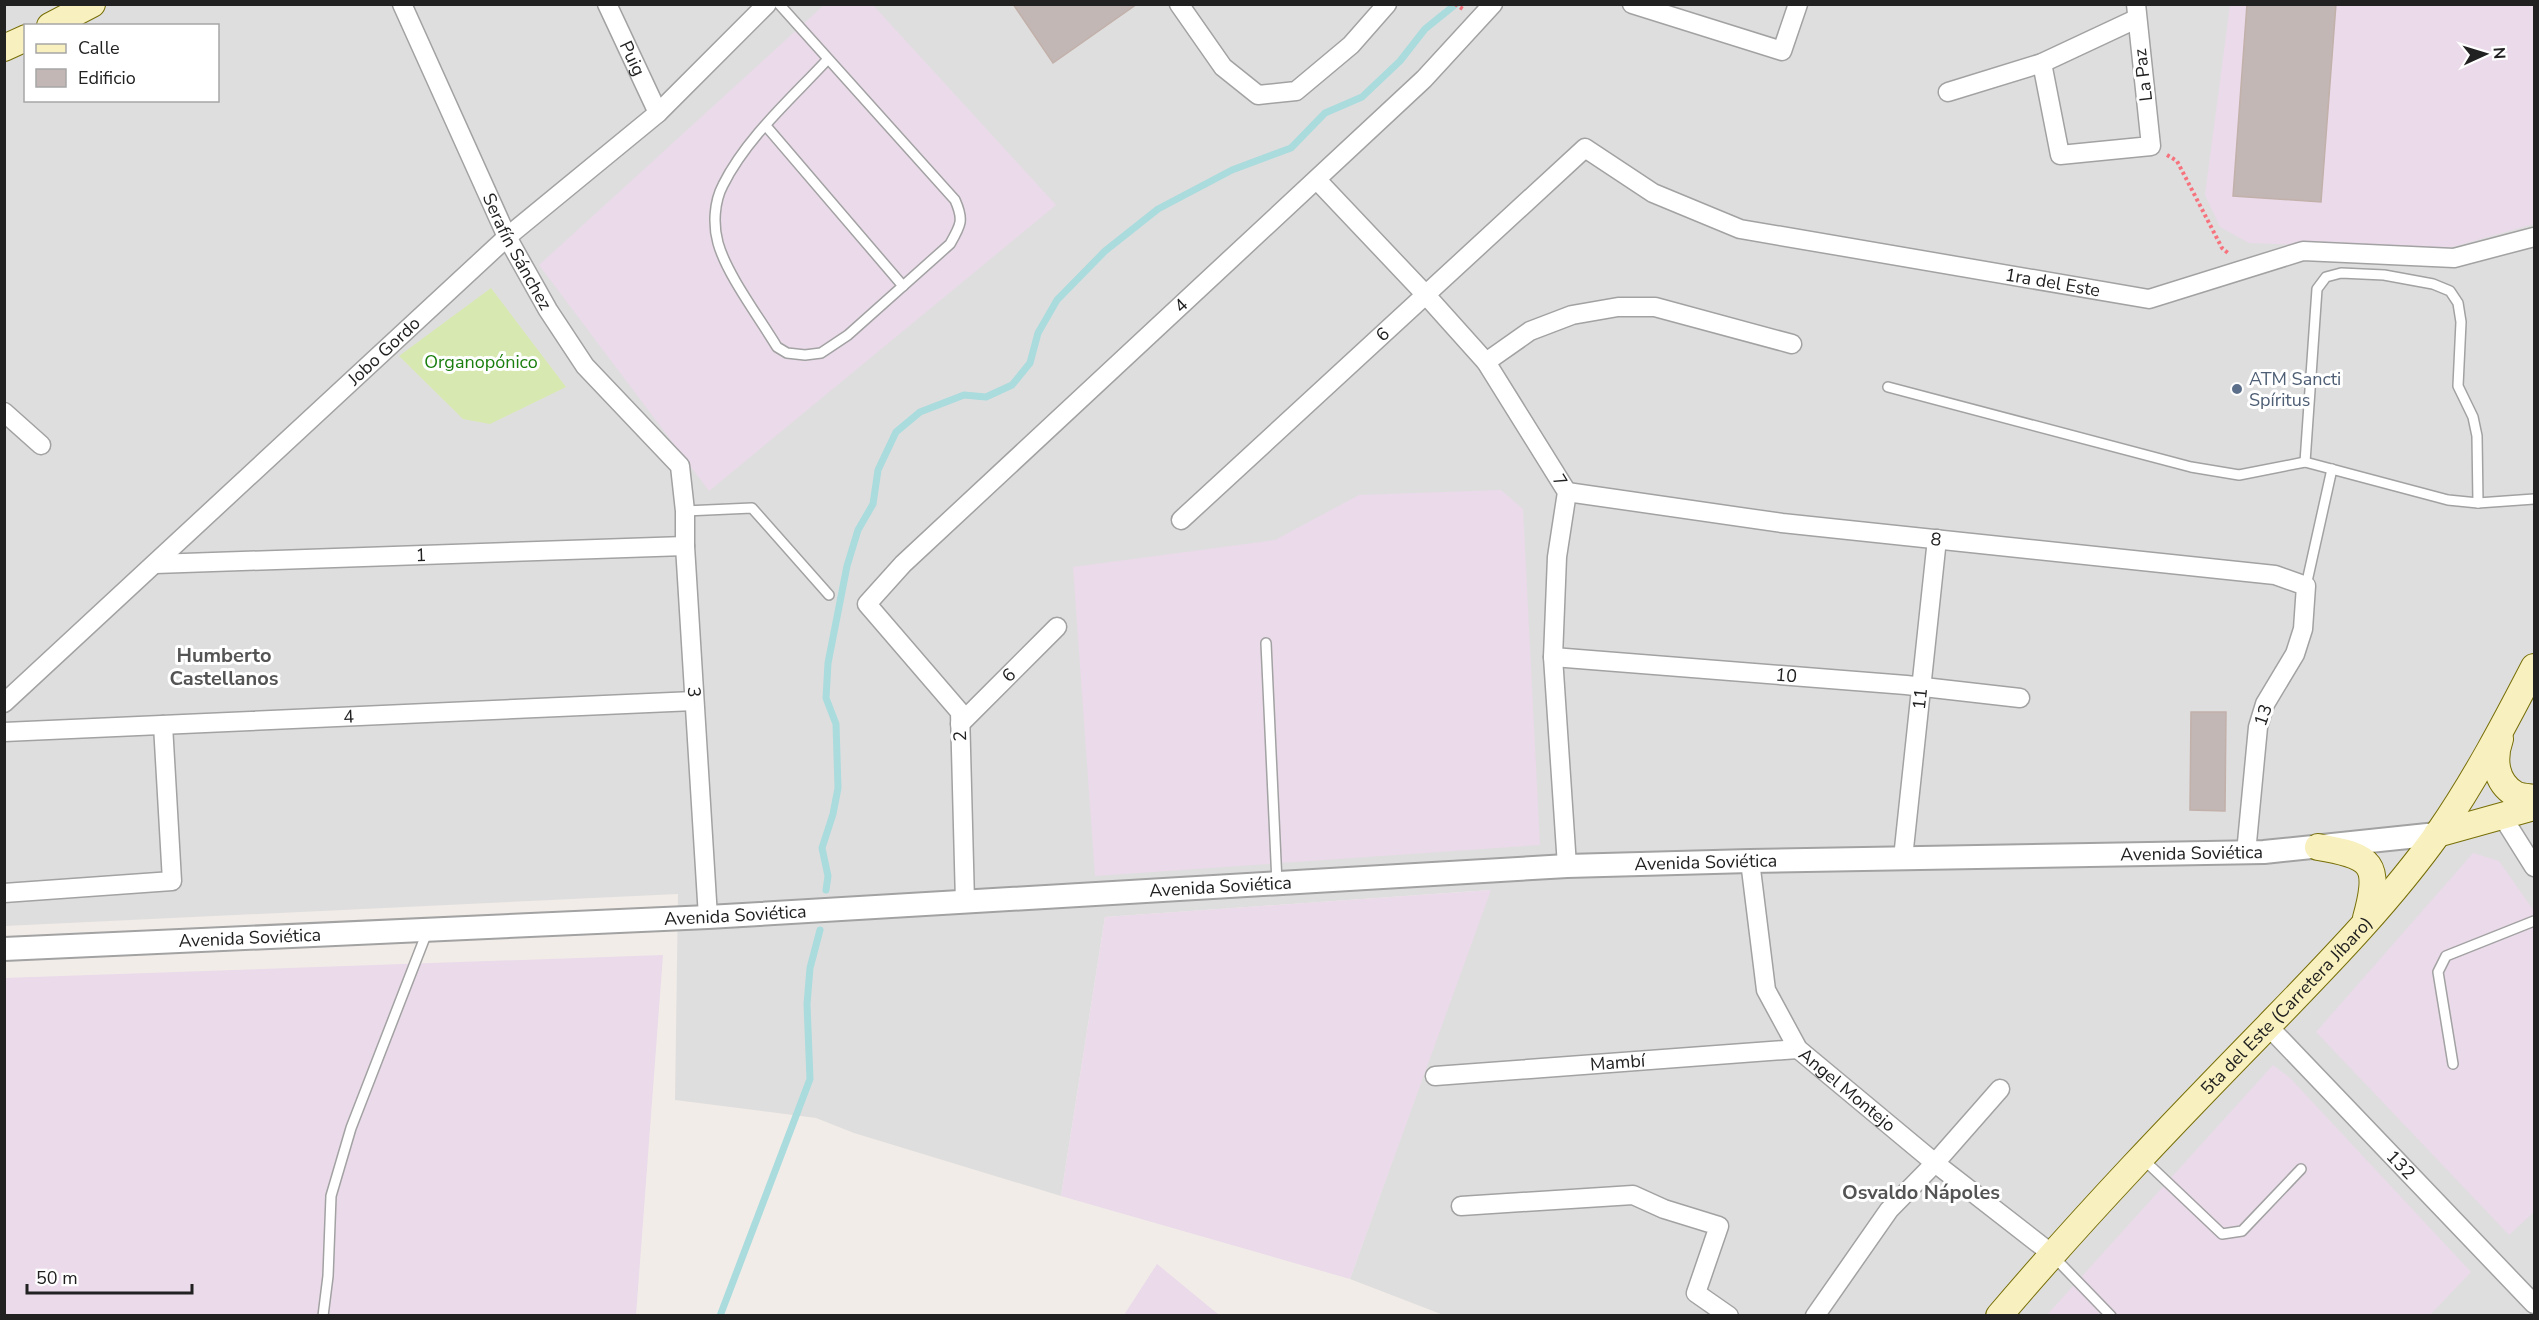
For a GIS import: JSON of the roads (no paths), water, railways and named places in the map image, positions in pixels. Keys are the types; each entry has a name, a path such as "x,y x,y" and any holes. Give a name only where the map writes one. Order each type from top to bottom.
{"main road":[{"path":"54,24 92,4"},
{"path":"4,48 24,39"},
{"name":"5ta del Este (Carretera Jíbaro)","path":"1999,1316 2052,1254 2323,971 2364,924 2438,834 2468,789 2535,667"},
{"path":"2512,711 2494,754 2498,777 2516,795 2535,798"},
{"path":"2438,834 2535,807"},
{"path":"2318,848 2345,852 2363,859 2372,868 2374,884 2364,924"}],"street":[{"name":"Serafín Sánchez","path":"402,4 507,237 548,310 585,366 680,466"},
{"name":"Puig","path":"607,4 658,112"},
{"name":"Jobo Gordo","path":"4,703 507,237 658,112 767,4"},
{"path":"1179,4 1223,67 1258,95 1296,91 1351,45 1387,4"},
{"name":"4","path":"867,604 903,564 1424,79 1493,4"},
{"path":"1632,4 1782,51 1798,4"},
{"path":"1948,92 2042,63 2136,12"},
{"name":"La Paz","path":"2042,63 2060,155 2151,146 2136,12"},
{"name":"1ra del Este","path":"1585,148 1653,193 1740,229 2149,299 2303,251 2454,258 2535,237"},
{"name":"6","path":"1181,520 1585,148"},
{"name":"7","path":"1317,180 1425,294 1485,362 1566,492 1557,557 1552,657 1567,866"},
{"path":"1485,362 1530,331 1572,315 1618,307 1655,308 1792,344"},
{"path":"4,412 41,445"},
{"name":"3","path":"680,466 685,512 685,546 708,917"},
{"name":"8","path":"1566,492 1782,523 2275,575 2306,586"},
{"name":"11","path":"1904,858 1937,539"},
{"name":"1","path":"155,564 685,546"},
{"name":"13","path":"2247,853 2258,727 2265,704 2295,654 2303,629 2306,586"},
{"name":"2","path":"867,604 960,712 965,902"},
{"name":"6","path":"960,724 1057,627"},
{"name":"10","path":"1552,657 1921,686 2020,698"},
{"name":"4","path":"4,732 694,701"},
{"path":"4,893 172,881 163,725"},
{"path":"2502,816 2535,867"},
{"name":"Avenida Soviética","path":"4,950 708,917 1567,866 2247,853 2318,848 2438,834"},
{"name":"Angel Montejo","path":"1750,861 1766,990 1798,1049 1935,1163 2052,1254"},
{"name":"132","path":"2268,1026 2535,1304"},
{"name":"Mambí","path":"1436,1076 1798,1049"},
{"path":"1815,1316 1889,1210 1935,1163 2000,1089"},
{"path":"1461,1206 1633,1195 1664,1209 1719,1226 1696,1293 1729,1316"}],"lane":[{"path":"779,4 955,200 962,215 959,228 950,244 903,286 848,335 821,353 805,355 788,353 777,347 730,269 718,244 715,222 716,205 722,186 753,140 828,59"},
{"path":"766,126 903,286"},
{"path":"2305,462 2317,289 2326,277 2341,273 2384,274 2433,284 2450,291 2458,303 2461,322 2458,386 2473,417 2477,436 2478,503"},
{"path":"1888,387 2191,467 2239,475 2305,462 2448,500 2478,503 2535,499"},
{"path":"2306,586 2332,469"},
{"path":"685,512 752,508 828,596"},
{"path":"1266,643 1277,883"},
{"path":"2453,1065 2438,972 2446,956 2535,921"},
{"path":"323,1316 328,1276 332,1196 351,1128 428,930"},
{"path":"2142,1158 2222,1234 2242,1231 2301,1169"},
{"path":"2052,1254 2111,1316"}],"waterway":[{"path":"826,890 828,876 822,848 833,814 838,788 836,724 826,698 828,663 847,566 858,530 873,504 878,470 896,432 920,412 964,395 986,397 1012,385 1030,363 1038,333 1057,300 1105,251 1158,209 1232,170 1291,148 1325,113 1362,97 1400,61 1425,29 1456,4"},
{"path":"720,1316 810,1079 807,1004 810,968 820,930"}],"place":[{"name":"ATM Sancti Spíritus","path":"2237,389"}],"district":[{"name":"Humberto Castellanos","path":"224,666"},
{"name":"Osvaldo Nápoles","path":"1921,1192"}],"park label":[{"name":"Organopónico","path":"481,362"}]}
